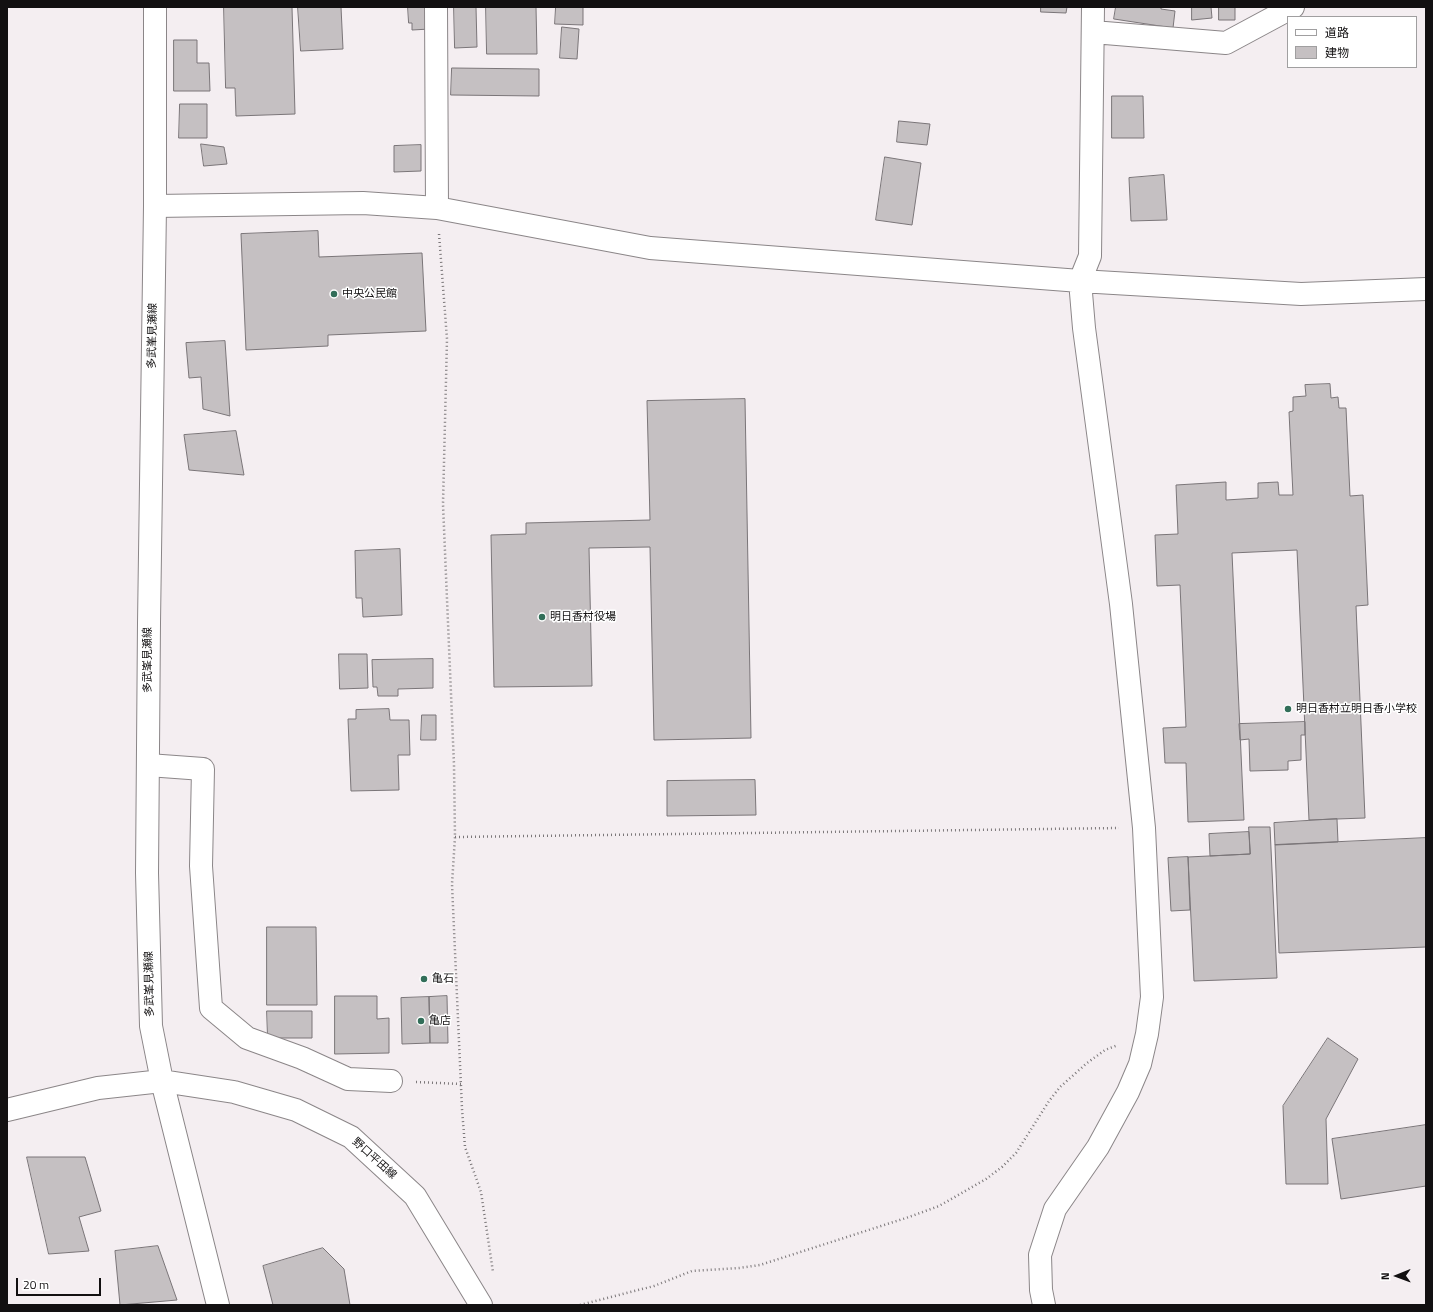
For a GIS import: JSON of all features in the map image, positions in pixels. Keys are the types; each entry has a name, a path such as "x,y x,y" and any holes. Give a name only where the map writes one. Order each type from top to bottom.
{"street":[{"name":"多武峯見瀬線","path":"155,7 156,206 149,599 147,873 150,1026 162,1081 218,1305"},
{"path":"436,7 437,208"},
{"path":"1044,1305 1041,1290 1040,1256 1055,1209 1098,1147 1128,1092 1140,1064 1147,1034 1152,997 1144,828 1121,604 1084,328 1080,281 1090,256 1094,32 1093,7"},
{"path":"1094,32 1226,42 1293,7"},
{"path":"156,206 363,203 437,208 650,248 1080,281 1301,294 1426,289"},
{"path":"148,765 203,769 201,866 211,1008 246,1038 302,1058 348,1079 391,1081"},
{"name":"野口平田線","path":"7,1110 98,1088 162,1081 234,1092 296,1110 350,1137 415,1196 481,1305"}],"path":[{"path":"437,208 447,340 443,504 454,765 455,837 452,884 461,1084 465,1147 481,1192 494,1277"},
{"path":"455,837 1144,828"},
{"path":"580,1305 654,1286 692,1271 760,1265 939,1206 1002,1168 1016,1153 1049,1101 1060,1087 1087,1063 1105,1050 1147,1034"},
{"path":"391,1081 461,1084"}],"building":[{"path":"224,7 292,7 295,114 236,116 235,88 226,88"},
{"path":"298,7 341,7 343,49 301,51"},
{"path":"408,7 430,7 430,29 412,30 412,23 409,23"},
{"path":"454,7 476,7 477,47 455,48"},
{"path":"486,7 536,7 537,54 487,54"},
{"path":"556,7 583,7 583,25 555,24"},
{"path":"1041,7 1067,7 1066,13 1041,12"},
{"path":"1116,7 1161,7 1161,9 1175,11 1173,28 1114,19"},
{"path":"1192,7 1211,7 1212,18 1192,20"},
{"path":"1219,7 1235,7 1235,20 1219,20"},
{"path":"562,27 579,29 577,59 560,58"},
{"path":"174,40 197,40 197,63 209,63 210,91 174,91"},
{"path":"452,68 539,69 539,96 451,95"},
{"path":"1112,96 1143,96 1144,138 1112,138"},
{"path":"180,104 207,104 207,138 179,138"},
{"path":"899,121 930,124 927,145 897,142"},
{"path":"201,144 224,147 227,164 204,166"},
{"path":"421,145 421,171 394,172 394,146"},
{"path":"885,157 921,163 912,225 876,220"},
{"path":"1164,175 1167,220 1131,221 1129,178"},
{"name":"中央公民館","path":"318,231 319,257 422,253 426,331 328,335 328,346 246,350 241,234"},
{"path":"225,341 230,416 203,409 201,377 189,378 186,343"},
{"path":"1330,384 1331,398 1338,397 1339,408 1346,408 1350,496 1363,495 1368,605 1356,606 1365,818 1309,820 1297,550 1232,553 1244,820 1188,822 1186,763 1165,763 1163,728 1186,727 1180,585 1157,586 1155,535 1178,534 1176,485 1226,482 1226,500 1258,498 1258,483 1278,482 1279,495 1293,495 1289,412 1293,411 1293,397 1306,396 1305,385"},
{"name":"明日香村役場","path":"745,399 751,738 654,740 650,547 589,548 592,686 494,687 491,535 526,534 526,523 650,520 647,401"},
{"path":"236,431 244,475 189,470 184,435"},
{"path":"400,549 402,615 363,617 362,598 356,598 355,551"},
{"path":"339,654 367,654 368,688 340,689"},
{"path":"433,659 433,688 398,689 398,696 378,696 377,687 373,687 372,660"},
{"path":"389,709 390,720 409,720 410,755 398,755 399,790 351,791 348,719 356,719 356,710"},
{"path":"422,715 436,715 436,740 421,740"},
{"path":"1305,722 1305,735 1301,735 1301,760 1288,761 1288,770 1250,771 1249,739 1240,740 1239,724"},
{"path":"755,780 756,815 667,816 667,781"},
{"path":"1337,819 1338,842 1275,845 1274,823"},
{"path":"1249,827 1270,827 1277,978 1194,981 1188,857 1250,854"},
{"path":"1249,832 1250,854 1210,856 1209,834"},
{"path":"1426,838 1426,947 1279,953 1275,845"},
{"path":"1188,857 1190,910 1171,911 1168,858"},
{"path":"267,927 316,927 317,1005 267,1005"},
{"path":"335,996 377,996 377,1019 389,1018 389,1053 335,1054"},
{"path":"447,996 448,1043 430,1043 429,997"},
{"path":"429,997 430,1043 402,1044 401,998"},
{"path":"267,1011 312,1011 312,1038 268,1038"},
{"path":"1328,1038 1358,1059 1326,1119 1328,1184 1286,1184 1283,1106"},
{"path":"1426,1125 1426,1186 1341,1199 1332,1139"},
{"path":"27,1157 85,1157 101,1211 79,1217 89,1251 49,1254"},
{"path":"158,1246 177,1300 120,1305 115,1251"},
{"path":"323,1248 344,1269 350,1305 273,1305 263,1266"}],"place":[{"name":"中央公民館","path":"334,294"},
{"name":"明日香村役場","path":"542,617"},
{"name":"明日香村立明日香小学校","path":"1288,709"},
{"name":"亀石","path":"424,979"},
{"name":"亀店","path":"421,1021"}]}
